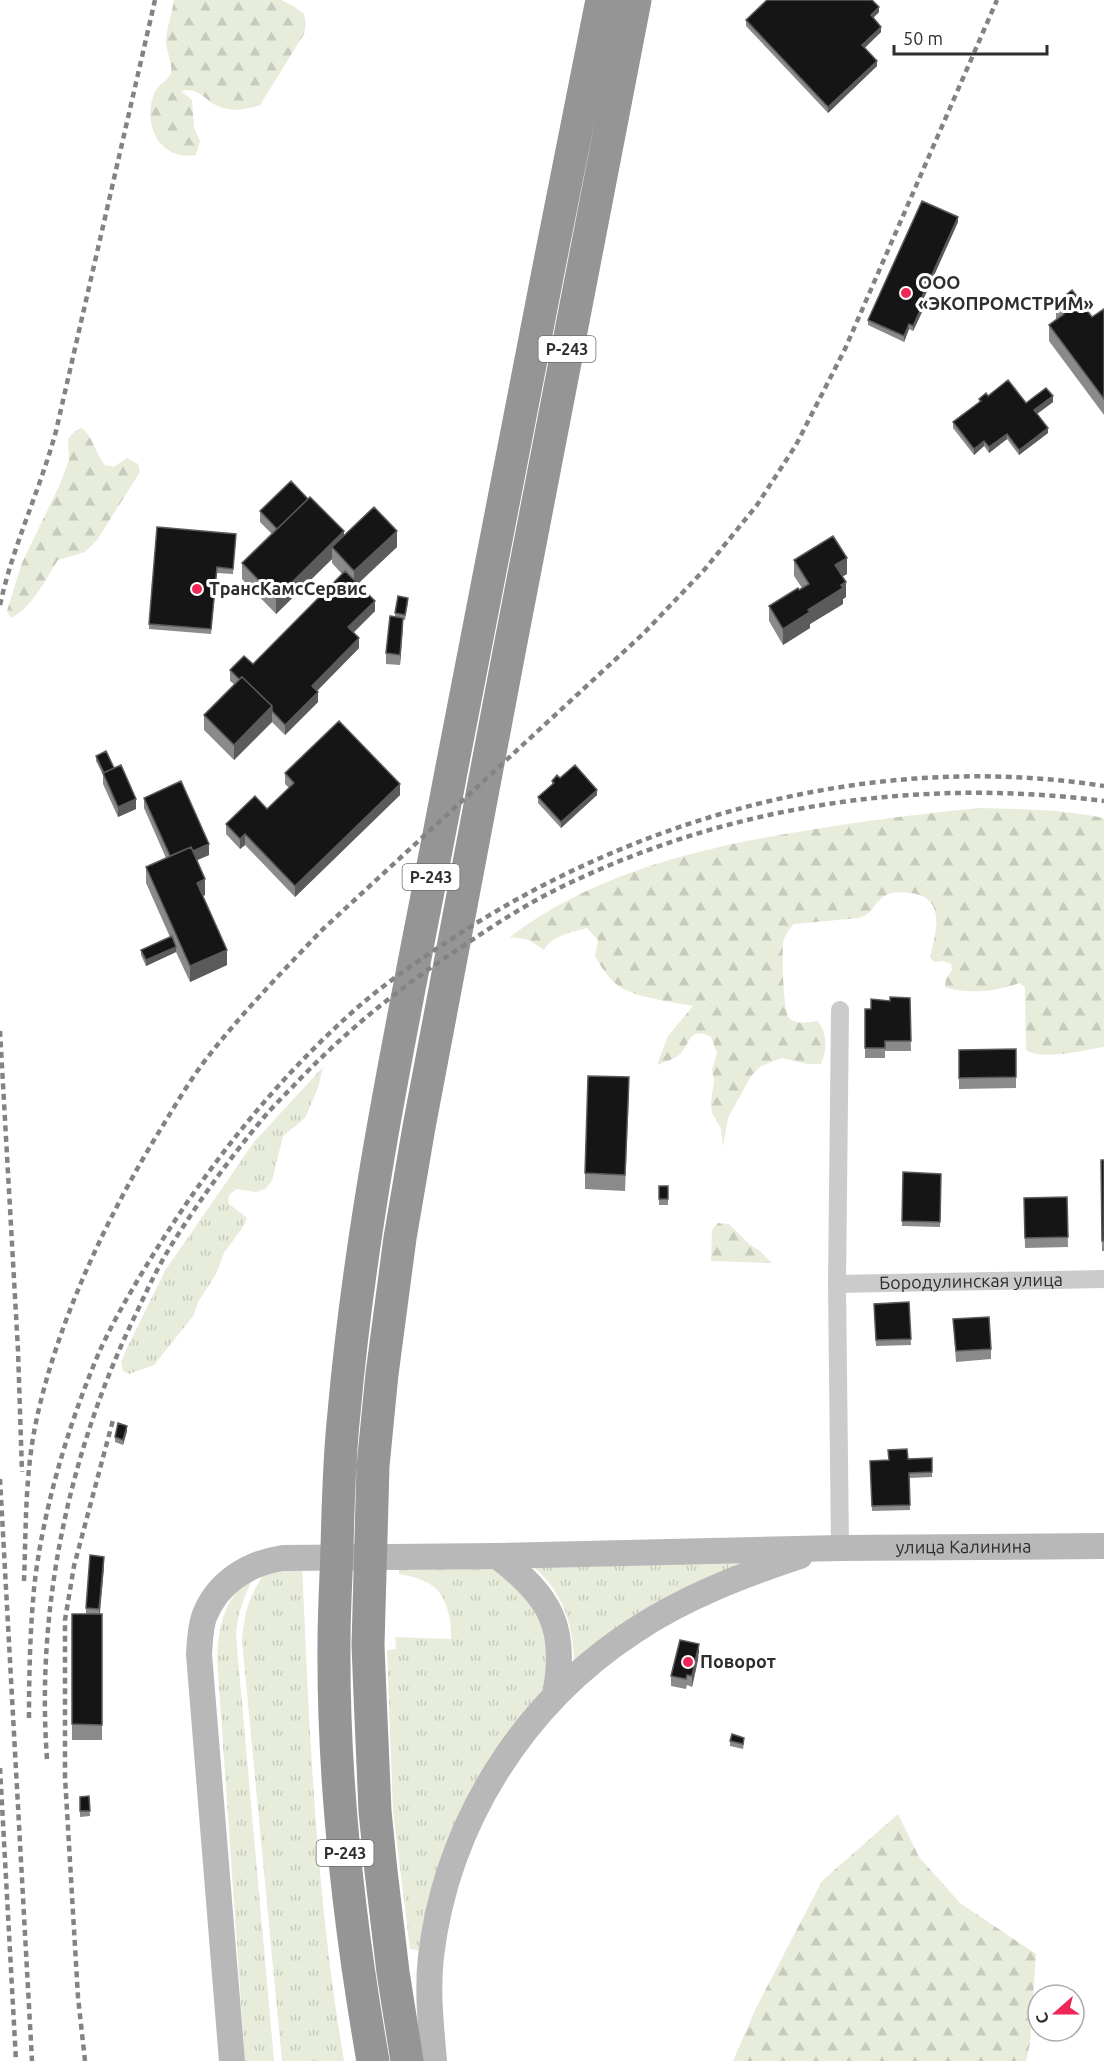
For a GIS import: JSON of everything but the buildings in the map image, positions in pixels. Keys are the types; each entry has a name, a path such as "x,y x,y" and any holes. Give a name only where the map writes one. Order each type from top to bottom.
{"highway":[{"name":"Р-243","path":"373,2061 346,1864 339,1772 334,1644 340,1465 348,1367 359,1280 391,1086 509,466 602,0"},
{"name":"Р-243","path":"407,2061 393,1972 381,1871 372,1748 368,1645 373,1466 383,1362 400,1238 431,1062 635,0"}],"main road":[{"name":"улица Калинина","path":"232,2061 200,1674 200,1644 204,1616 221,1588 243,1570 269,1560 300,1557 1104,1546"},
{"path":"434,2061 429,1989 436,1920 456,1851 474,1810 497,1769 520,1737 555,1695 633,1631 722,1584 831,1548"},
{"path":"497,1556 527,1581 538,1594 553,1620 560,1650 560,1670 555,1695"}],"street":[{"path":"831,1548 840,1010"},
{"name":"Бородулинская улица","path":"837,1284 1104,1280"}],"green space":[{"path":"174,0 281,0 304,14 306,24 304,34 260,105 244,109 228,109 218,106 192,90 181,91 192,100 194,128 200,141 196,155 183,155 164,147 157,138 150,117 154,94 171,73 166,41"},
{"path":"82,428 105,465 114,467 127,458 138,464 140,472 97,540 85,552 58,560 32,600 11,618 7,611 22,563 69,460 68,439 75,431"},
{"path":"979,808 1058,811 1104,818 1104,1047 1053,1055 1043,1055 1026,1050 1025,987 1019,983 992,990 963,991 945,987 946,979 952,970 951,964 943,961 934,962 930,957 936,927 934,908 930,901 922,896 892,893 879,900 868,914 859,918 794,924 789,930 783,950 783,983 787,1013 789,1018 795,1022 817,1021 821,1025 825,1036 823,1059 821,1064 807,1064 782,1058 761,1066 751,1076 728,1118 723,1147 721,1129 712,1113 714,1081 712,1070 717,1053 711,1037 698,1033 694,1035 679,1055 657,1065 668,1036 693,1006 630,992 615,983 595,956 598,940 587,928 557,938 544,950 529,940 510,937 542,915 577,896 649,866 687,855 825,827"},
{"path":"323,1067 318,1088 305,1118 283,1136 272,1181 265,1189 256,1192 237,1189 229,1195 228,1203 247,1218 224,1253 216,1274 198,1302 194,1315 154,1365 129,1374 123,1371 121,1362 166,1269 254,1142"},
{"path":"718,1223 729,1224 772,1263 711,1261 712,1230"},
{"path":"757,1558 574,1663 571,1634 564,1608 550,1584 530,1564"},
{"path":"302,1562 320,1874 334,1999 344,2061 282,2061 242,1641 248,1605 265,1572"},
{"path":"399,1566 501,1569 536,1599 550,1652 544,1690 422,1951 410,1949 393,1811 387,1650 396,1649 395,1637 451,1639 451,1632 449,1616 441,1594 426,1582 399,1574"},
{"path":"255,1574 240,1611 236,1636 274,2061 245,2061 217,1658 225,1611 237,1592"},
{"path":"898,1814 919,1857 960,1903 1036,1954 1034,1983 1026,1983 1026,2043 1030,2043 1026,2061 733,2061 756,2008 822,1881"}],"railway":[{"path":"0,605 12,561 56,431 155,0"},
{"path":"24,1581 29,1465 35,1427 56,1350 103,1234 122,1196 178,1101 201,1066 234,1025 322,930 643,634 705,569 757,505 796,445 845,349 997,0"},
{"path":"29,1718 34,1589 43,1528 68,1435 101,1348 123,1305 193,1193 270,1095 327,1035 358,1007 393,979 456,936 529,893 605,856 685,825 766,802 850,786 934,777 1019,777 1104,786"},
{"path":"47,1759 45,1703 47,1647 52,1591 61,1535 90,1426 110,1373 159,1267 201,1200 265,1116 337,1043 419,976 532,902 576,880 639,854 703,832 768,815 835,803 902,796 969,793 1037,795 1104,801"},
{"path":"0,1031 18,1350 22,1472"},
{"path":"85,2061 78,1997 65,1777 65,1620 74,1566 113,1420"},
{"path":"0,1479 32,2061"},
{"path":"0,1768 16,2061"}],"place":[{"name":"ООО «ЭКОПРОМСТРИМ»","path":"906,293"},
{"name":"ТрансКамсСервис","path":"197,589"},
{"name":"Поворот","path":"688,1662"}]}
